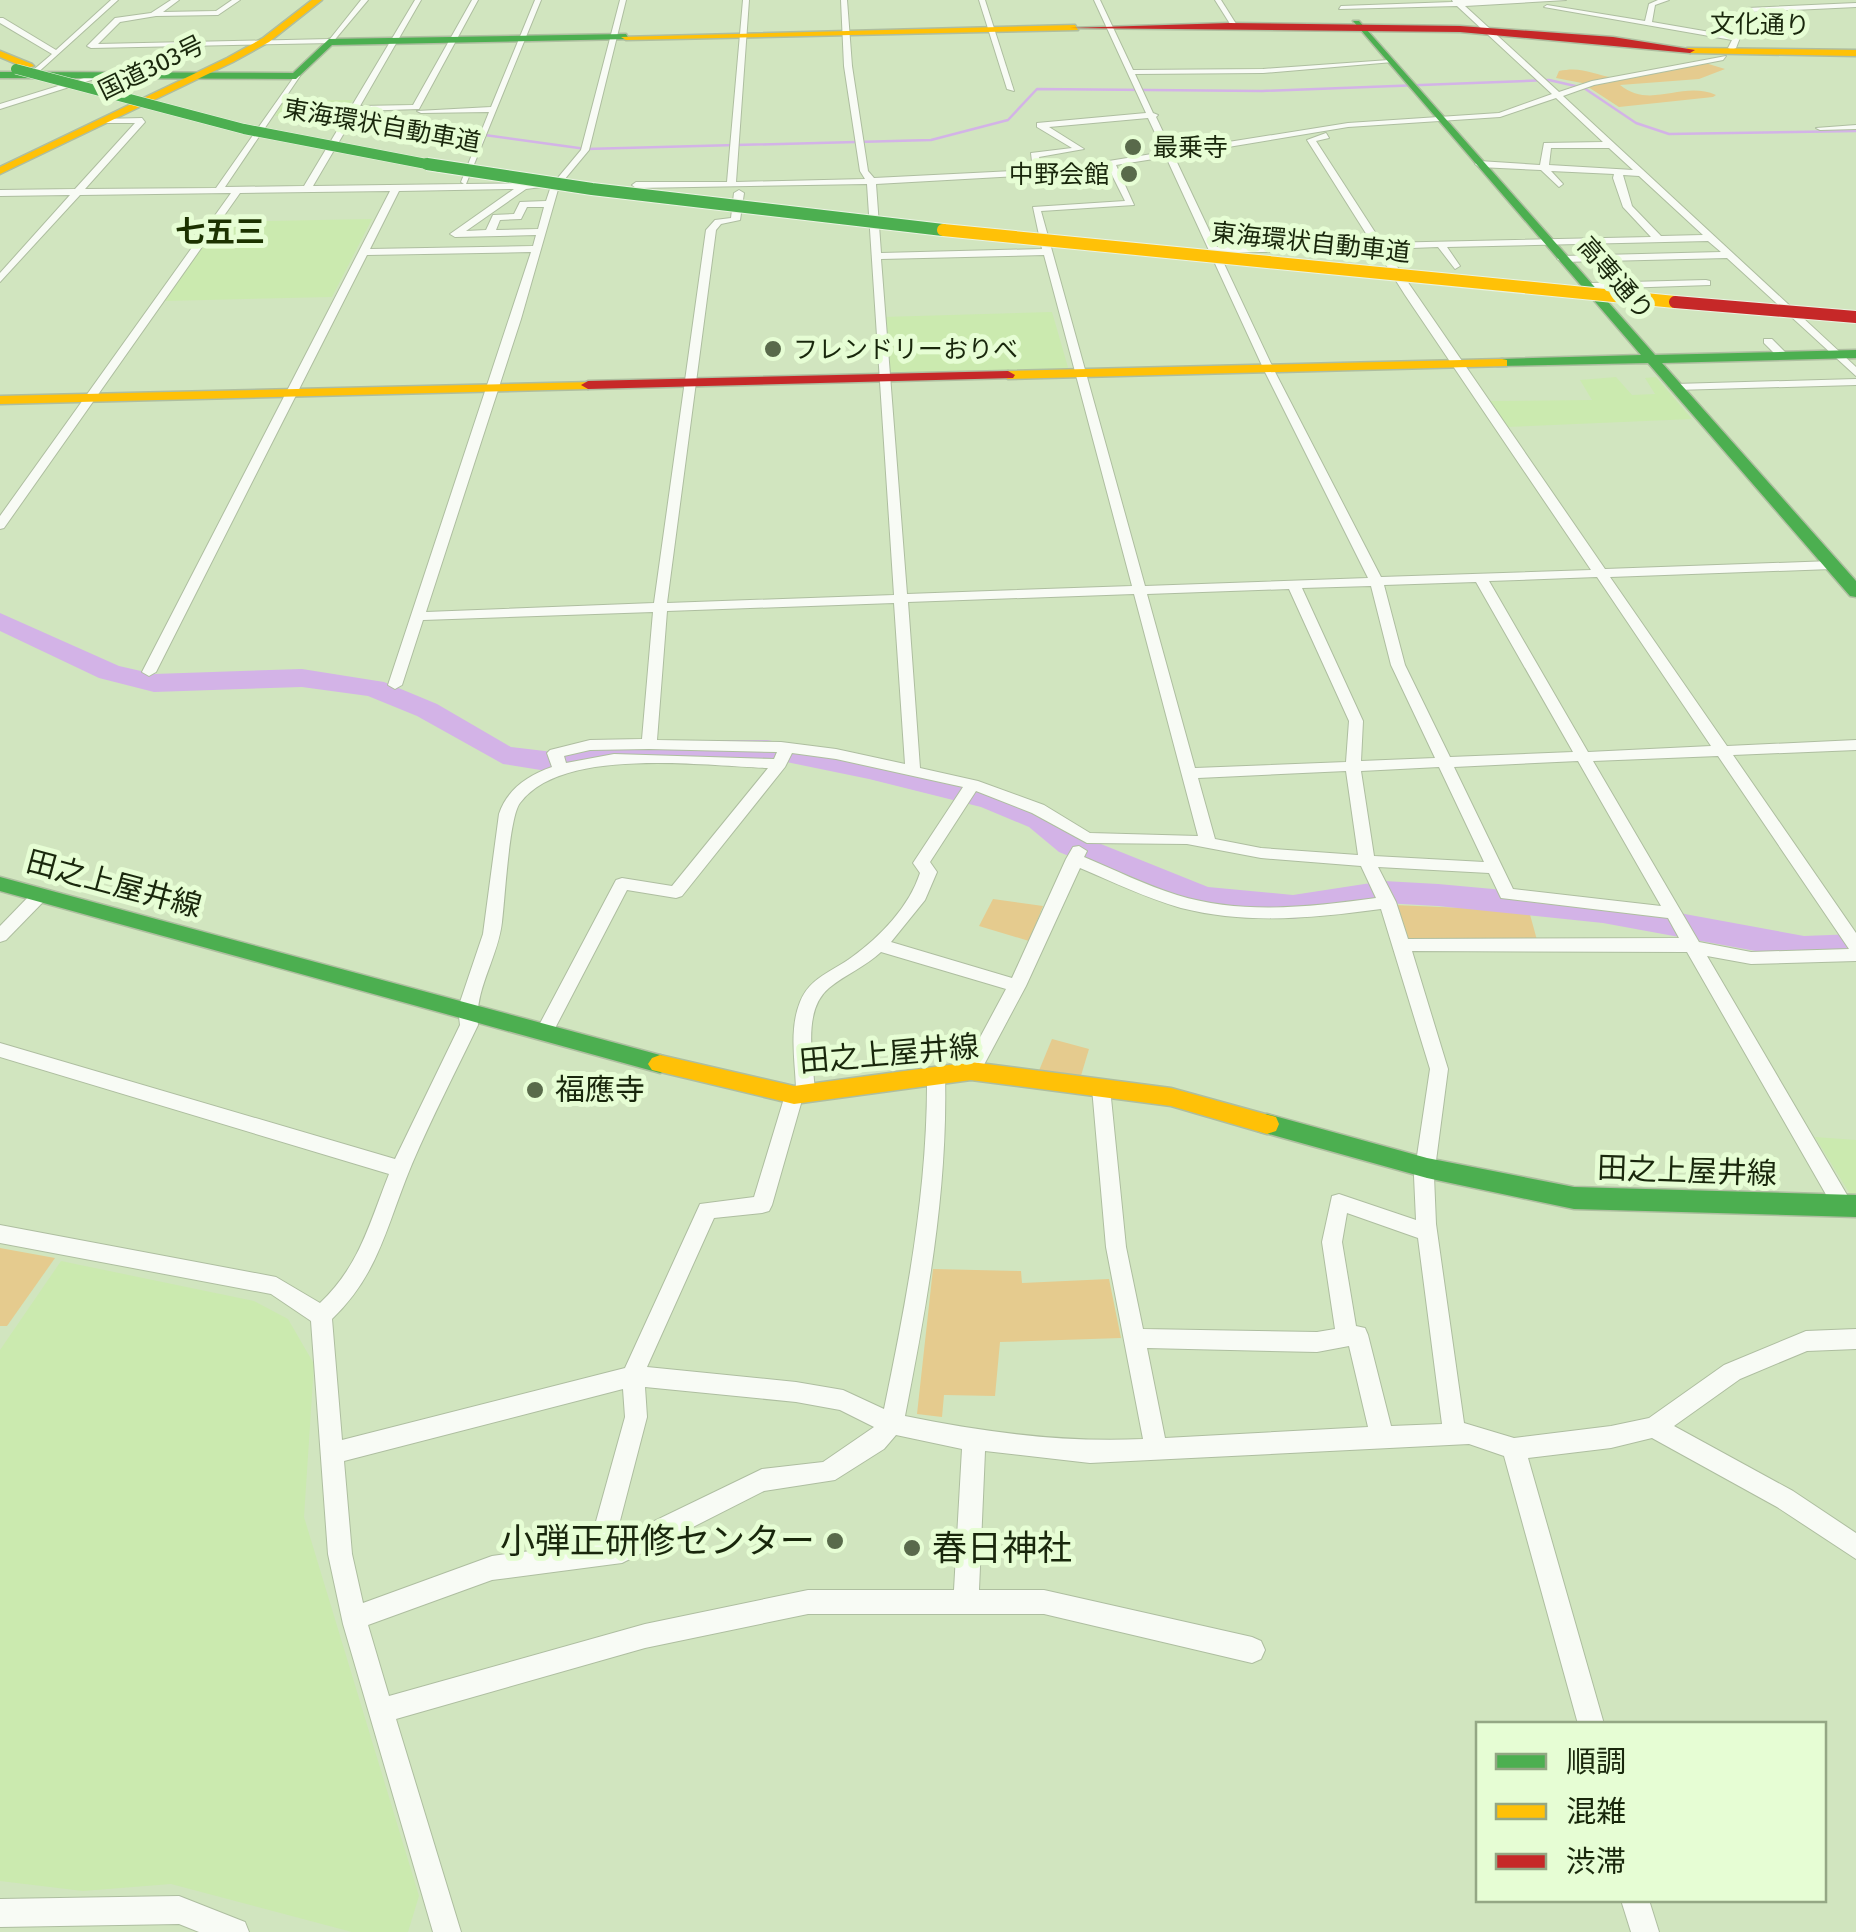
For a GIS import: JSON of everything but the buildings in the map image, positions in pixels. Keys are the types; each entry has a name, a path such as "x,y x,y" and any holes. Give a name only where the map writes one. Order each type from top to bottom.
{"main road":[{"name":"国道303号","path":"0,171 266,40 318,0"},
{"name":"文化通り","path":"296,76 329,42 1236,26 1349,15 1488,30 1602,27 1727,50 1856,52"},
{"name":"高専通り","path":"1349,15 1674,387 1844,565 1856,592"},
{"path":"12,64 104,75 296,76"},
{"name":"東海環状自動車道","path":"12,64 158,113 349,155 526,183 1340,273 1856,316"},
{"path":"0,400 1650,360 1775,348 1846,354"},
{"name":"田之上屋井線","path":"0,884 704,1076 800,1094 970,1070 1172,1097 1426,1168 1574,1198 1850,1206"}],"street":[{"path":"12,64 57,54 115,0"},
{"path":"156,14 176,0"},
{"path":"237,0 218,13 156,14 118,20 91,46 332,41 365,0"},
{"path":"308,188 418,0"},
{"path":"354,109 416,107 475,0"},
{"path":"463,187 538,0"},
{"path":"395,685 555,186 585,150 623,0"},
{"path":"731,184 746,0"},
{"path":"844,0 864,171 870,181 913,770"},
{"path":"982,0 1011,89"},
{"path":"1097,0 1154,115 1269,370 1377,582 1398,665 1507,894 1673,912"},
{"path":"1218,0 1236,26"},
{"name":"高専通り","path":"1335,0 1349,15"},
{"path":"1349,15 1458,3 1563,0"},
{"path":"1648,24 1652,4 1666,0"},
{"path":"1736,0 1764,6"},
{"path":"1458,3 1710,238 1846,354 1856,372"},
{"path":"1519,4 1602,27 1648,24 1727,50"},
{"path":"0,193 744,184 1038,172 1111,164 1325,128 1500,115 1592,83 1727,50 1747,10 1849,4"},
{"path":"0,20 57,54"},
{"path":"1132,72 1251,71 1389,62"},
{"path":"0,107 104,75"},
{"path":"219,190 296,76"},
{"path":"421,111 492,109"},
{"path":"1038,172 1034,155 1080,149 1040,125 1080,118 1154,115"},
{"path":"0,279 142,120 104,121"},
{"path":"1325,128 1335,135 1311,140 1379,246 1856,946"},
{"path":"1820,128 1856,128"},
{"path":"1544,168 1548,145 1611,145"},
{"path":"1111,164 1131,203 1036,209 1208,843"},
{"path":"1479,164 1640,173"},
{"path":"1544,168 1559,184"},
{"path":"1619,172 1617,178 1628,207 1658,240"},
{"path":"650,744 660,608 711,230 718,222 735,220 736,198 744,184"},
{"path":"524,187 455,234 541,232"},
{"path":"149,672 396,188"},
{"path":"0,525 237,190"},
{"path":"490,234 496,217 518,216 523,204 550,204"},
{"path":"1591,224 1607,241"},
{"path":"1415,228 1425,245"},
{"path":"1555,251 1607,241 1710,238"},
{"path":"1214,250 1441,245 1729,255"},
{"path":"1441,245 1455,266"},
{"path":"363,252 536,249"},
{"path":"875,256 1046,252"},
{"path":"0,257 20,256"},
{"path":"1586,286 1706,283"},
{"path":"1674,387 1856,382"},
{"path":"419,616 1844,565"},
{"path":"1480,578 1684,936 1697,948 1850,1206"},
{"path":"1294,585 1356,720 1353,767 1368,861 1402,945 1439,1069 1426,1168 1427,1232 1454,1433"},
{"path":"558,764 555,753 590,745 650,744 913,770 972,784 1038,809 1087,838 1187,838 1368,861 1495,868"},
{"path":"1190,773 1856,745"},
{"path":"322,1316 346,1294 370,1258 400,1170 468,1025 466,1008 492,934 511,802 558,764 614,759 783,756"},
{"path":"545,1031 622,884 676,892 783,756"},
{"path":"599,1554 636,1417 633,1376 707,1210 762,1205 800,1094 804,1018 810,997 823,981 856,964 927,883 929,872 921,863 972,784"},
{"path":"970,1070 1017,986 1074,858 1087,838"},
{"path":"1074,858 1181,902 1253,915 1297,914 1384,896"},
{"path":"0,936 40,895"},
{"path":"876,944 1017,986"},
{"path":"1402,945 1680,944 1751,958 1856,955"},
{"path":"0,1050 400,1170"},
{"path":"354,1618 492,1568 622,1551 762,1480 827,1472 876,1441 892,1424 929,1240 939,1134 936,1075"},
{"path":"1100,1088 1116,1247 1156,1448"},
{"path":"1346,1337 1332,1242 1339,1202 1427,1232"},
{"path":"0,1234 276,1286 322,1316"},
{"path":"322,1316 340,1554 354,1618 447,1932"},
{"path":"1134,1338 1317,1342 1357,1336 1382,1437"},
{"path":"331,1454 633,1376 843,1400 892,1424 974,1440 1090,1452 1248,1447 1454,1433 1470,1433 1514,1449 1611,1437 1654,1426 1732,1372 1806,1341 1856,1340"},
{"path":"1654,1426 1785,1499 1856,1547"},
{"path":"966,1600 974,1440"},
{"path":"1514,1449 1590,1722"},
{"path":"381,1711 646,1636 808,1602 1044,1602 1252,1650"},
{"path":"1635,1902 1645,1932"},
{"path":"0,1913 179,1910 236,1932"}],"shaded area":[{"path":"1702,62 1725,69 1699,79 1620,85 1643,95 1703,91 1716,95 1713,97 1619,107 1582,83 1556,78 1559,71 1574,69 1633,78"},
{"path":"353,100 342,115 275,116 284,101"},
{"path":"372,219 332,297 165,301 219,222"},
{"path":"1052,312 1069,371 889,376 883,317"},
{"path":"1616,377 1632,395 1655,394 1645,378 1656,377 1692,419 1507,427 1490,401 1592,400 1580,380"},
{"path":"993,899 1043,906 1029,941 979,926"},
{"path":"1394,905 1529,911 1537,940 1406,940"},
{"path":"1052,1039 1089,1049 1080,1079 1038,1073"},
{"path":"1815,1137 1856,1140 1856,1195 1850,1194"},
{"path":"0,1248 55,1258 7,1326 0,1326"},
{"path":"61,1261 254,1301 288,1319 314,1364 304,1517 419,1896 408,1932 352,1932 171,1884 83,1891 0,1881 0,1350"},
{"path":"933,1269 1021,1271 1022,1283 1109,1279 1121,1338 1000,1342 995,1396 944,1395 942,1417 917,1414"}],"waterway":[{"path":"354,117 586,149 931,140 1008,120 1037,89 1262,91 1549,80 1584,88 1636,123 1669,134 1856,131"},
{"path":"0,621 109,672 154,683 302,678 374,688 427,710 503,755 553,762 628,750 767,749 869,769 991,800 1040,820 1070,844 1202,898 1257,907 1293,907 1384,892 1438,895 1603,911 1804,948 1856,946"}],"traffic: fast":[{"path":"1356,23 1856,592"},
{"path":"0,75 296,76 329,42 626,37"},
{"path":"16,69 129,102 359,153 592,189 943,230"},
{"path":"1502,363 1856,354"},
{"path":"0,884 660,1064"},
{"path":"1267,1124 1427,1168 1574,1198 1856,1206"}],"traffic: slow":[{"path":"0,171 230,60 266,40 318,0"},
{"path":"626,37 1075,28"},
{"path":"1690,50 1856,53"},
{"path":"0,54 29,66"},
{"path":"943,230 1675,302"},
{"path":"1008,375 1502,363"},
{"path":"0,400 588,385"},
{"path":"660,1064 794,1095 971,1071 1171,1097 1267,1124"}],"traffic: jam":[{"path":"1075,28 1383,26 1537,33 1690,50"},
{"path":"1675,302 1856,317"},
{"path":"588,385 1008,375"}],"place":[{"name":"最乗寺","path":"1133,147"},
{"name":"中野会館","path":"1129,174"},
{"name":"フレンドリーおりべ","path":"773,349"},
{"name":"福應寺","path":"535,1090"},
{"name":"小弾正研修センター","path":"835,1541"},
{"name":"春日神社","path":"912,1548"}],"district":[{"name":"七五三","path":"220,232"}]}
